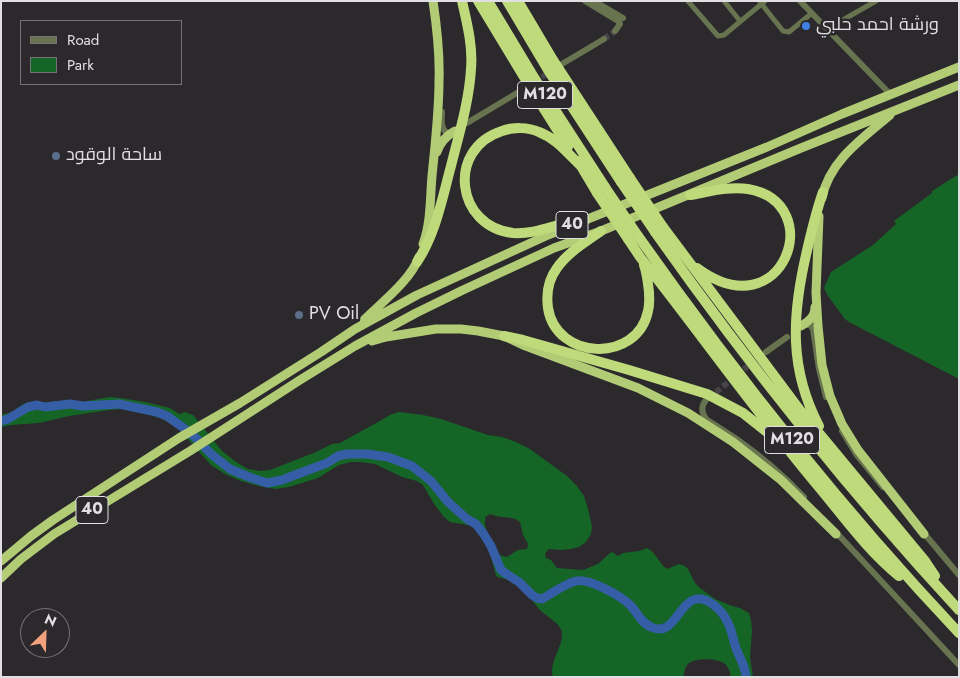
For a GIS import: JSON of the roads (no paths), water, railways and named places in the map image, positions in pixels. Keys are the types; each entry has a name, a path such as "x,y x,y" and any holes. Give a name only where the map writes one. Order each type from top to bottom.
{"highway":[{"path":"417,262 425,241 428,224 437,126 438,38 432,1"},
{"path":"355,329 398,288 425,250 435,225 461,126 471,68 470,35 462,1"},
{"path":"478,1 547,115 580,165"},
{"name":"M120","path":"488,1 601,190 633,237 784,430 863,526 959,633"},
{"name":"M120","path":"507,1 553,78 626,180 718,319 793,417 835,468 959,610"},
{"path":"518,1 626,180"},
{"name":"40","path":"1,561 53,520 179,438 240,403 355,329 425,292 548,235 959,67"},
{"name":"40","path":"1,578 31,550 54,534 190,452 355,346 416,312 554,248 601,231 959,85"},
{"path":"832,449 813,413 802,384 797,358 796,338 798,292 816,211 834,170 854,145 895,110"},
{"path":"585,220 532,232 513,233 492,226 473,210 469,202 464,183 464,172 468,161 476,147 492,134 510,129 530,129 548,136 558,143 601,190"},
{"path":"433,170 438,148 447,136 455,130"},
{"path":"689,262 706,275 724,283 741,286 754,284 770,277 779,269 788,253 791,239 788,222 780,207 759,192 734,188 690,195"},
{"path":"802,325 814,315 818,225 823,192"},
{"path":"659,230 689,262 799,409 925,561 943,593"},
{"path":"601,231 566,257 557,267 550,278 547,298 553,322 559,331 579,345 591,348 604,350 619,346 637,333 644,322 648,311 648,284 645,268 633,237"},
{"path":"548,235 554,248"},
{"path":"640,258 791,454 862,540 898,575 917,588"},
{"path":"816,293 822,365 830,396 838,415 850,439 924,534"},
{"path":"355,346 386,337 436,329 461,328 504,336 582,357 722,400 765,430 791,454"},
{"path":"504,336 523,345 638,388 701,421 766,467 836,534"}],"street":[{"path":"437,1 442,38 442,126 448,133 455,130"},
{"path":"585,1 618,21 620,24 616,31"},
{"path":"594,1 623,18"},
{"path":"688,1 718,36 724,35 762,2 783,31 790,32 812,13"},
{"path":"724,1 740,21"},
{"path":"800,1 891,95"},
{"path":"860,1 863,8"},
{"path":"827,29 876,1"},
{"path":"562,64 604,40"},
{"path":"467,123 522,90"},
{"path":"802,325 810,325 813,328 816,355 824,389 834,415 848,442 875,479 959,575"},
{"path":"766,352 787,337"},
{"path":"706,400 702,409 704,417 749,448 808,501 836,534 959,665"}],"waterway":[{"path":"1,421 28,407 37,405 45,407 70,404 83,406 119,404 157,412 167,416 181,426 230,469 267,483 282,480 347,454 388,457 412,466 431,481 448,502 467,519 476,524 491,546 501,570 519,582 537,598 542,599 572,582 589,582 620,597 630,605 645,623 658,629 670,625 693,600 703,599 708,601 718,609 728,623 746,677"}],"tunnel":[{"path":"604,39 615,31"},
{"path":"534,82 553,70"},
{"path":"709,398 754,361"}],"place":[{"name":"ورشة احمد حلبي","path":"806,26"},
{"name":"ساحة الوقود","path":"56,156"},
{"name":"PV Oil","path":"299,315"}]}
